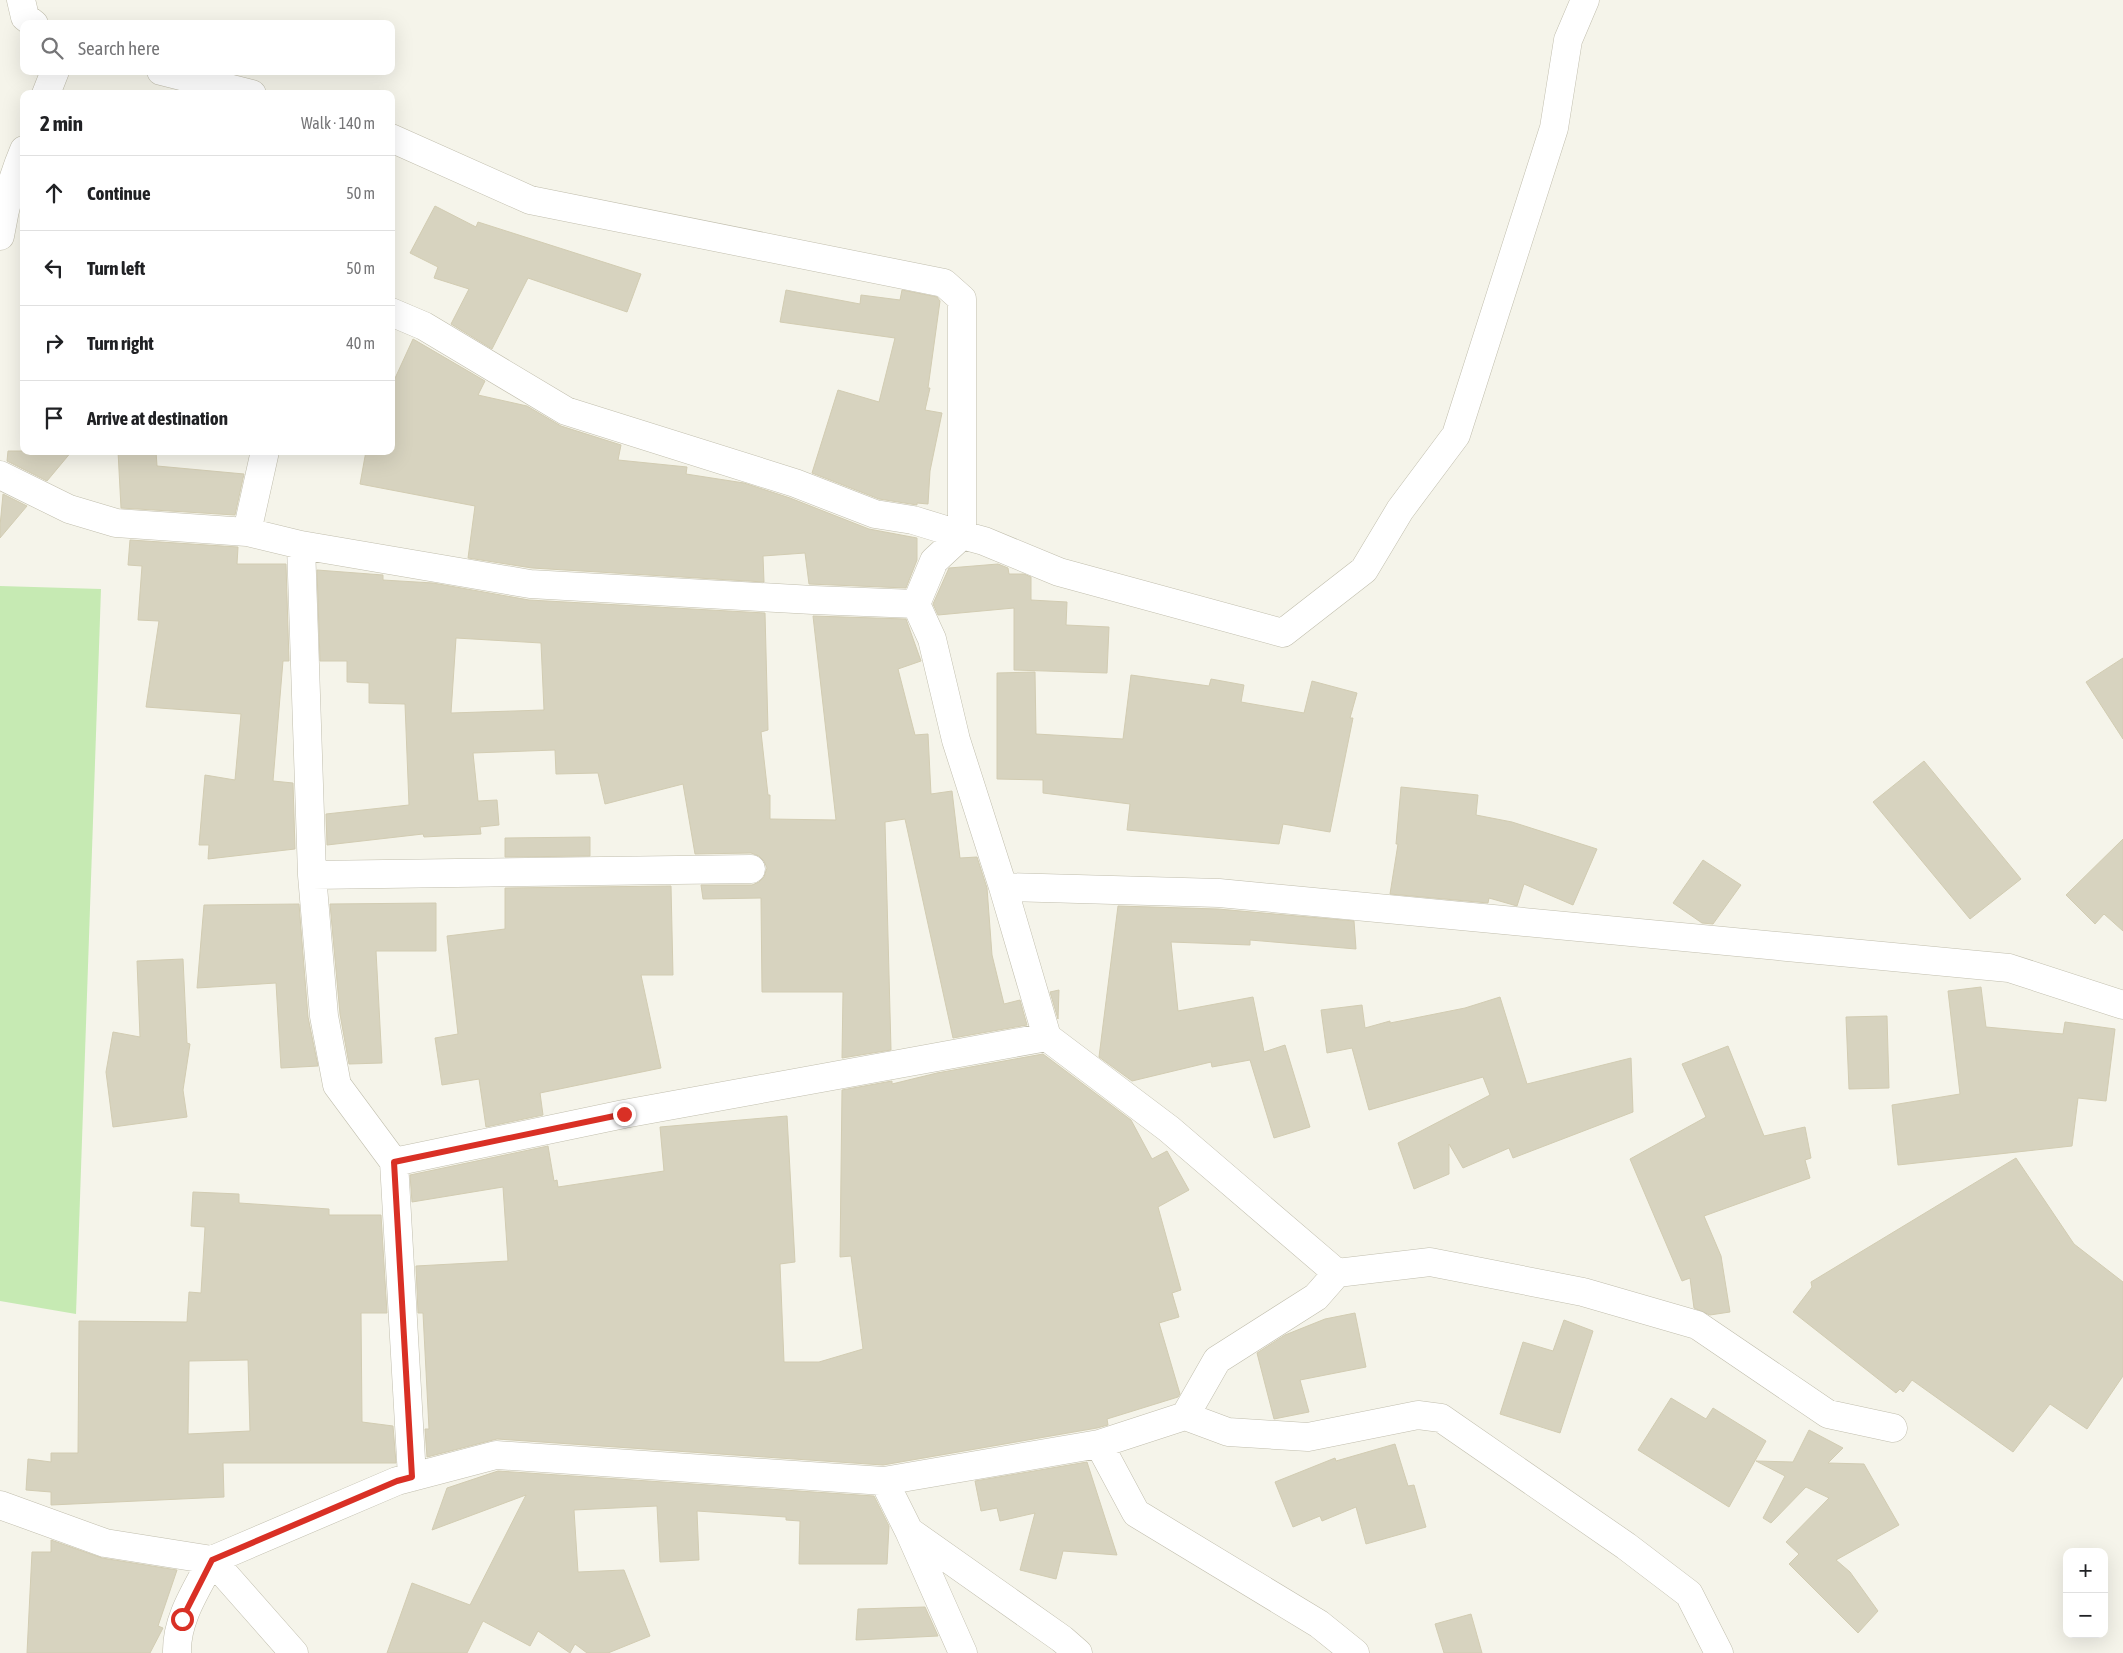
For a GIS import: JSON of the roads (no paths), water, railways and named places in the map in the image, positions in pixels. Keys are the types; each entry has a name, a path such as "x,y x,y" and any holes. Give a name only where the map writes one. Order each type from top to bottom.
{"street":[{"path":"21,0 25,17 29,20"},
{"path":"395,314 424,326 566,411 795,483 875,514 913,520 984,541 1059,572 1283,632 1364,570 1400,510 1456,435 1554,128 1568,40 1585,0"},
{"path":"48,90 53,75"},
{"path":"177,75 236,90"},
{"path":"395,140 530,200 944,283 962,299 962,535 934,561 916,604 932,639 956,740 1003,887 1047,1037 1169,1130 1337,1273"},
{"path":"0,236 10,188 20,161"},
{"path":"248,532 264,455"},
{"path":"0,475 69,509 116,523 248,532 301,545 530,584 916,604"},
{"path":"301,545 312,875 324,1016 337,1085 394,1162 412,1477"},
{"path":"312,875 751,869"},
{"path":"1003,887 1219,893 2009,968 2123,1006"},
{"path":"394,1162 624,1114 1047,1037"},
{"path":"1185,1416 1217,1360 1316,1297 1337,1273 1430,1262 1583,1292 1697,1325 1828,1414 1893,1428"},
{"path":"0,1512 105,1543 212,1560 397,1481 496,1454 884,1481 1099,1444 1185,1416 1228,1432 1308,1437 1418,1415 1441,1418 1626,1546 1689,1594 1719,1653"},
{"path":"1099,1444 1136,1513 1319,1624 1355,1653"},
{"path":"884,1481 963,1653"},
{"path":"909,1532 1062,1639 1078,1653"},
{"path":"177,1653 182,1619 212,1560"},
{"path":"212,1560 294,1653"}]}
